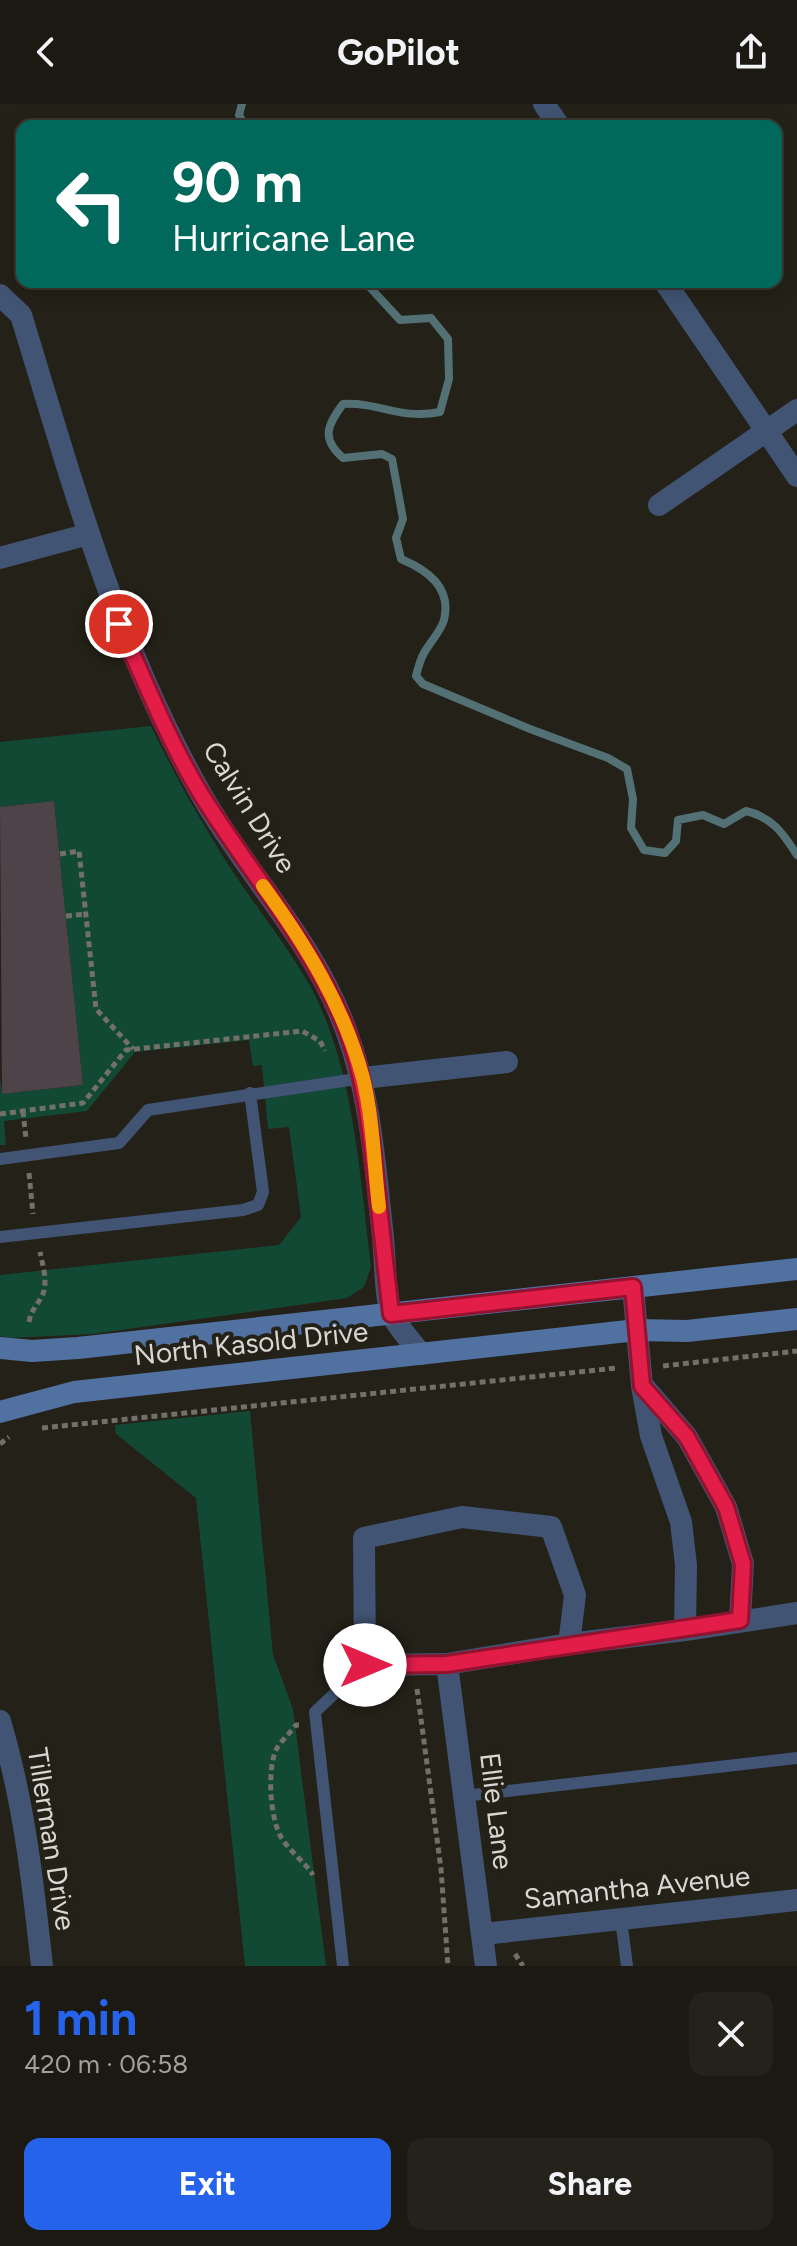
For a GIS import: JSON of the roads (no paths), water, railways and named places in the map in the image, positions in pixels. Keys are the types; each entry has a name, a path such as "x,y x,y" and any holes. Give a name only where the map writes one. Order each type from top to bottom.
{"main road":[{"name":"North Kasold Drive","path":"0,1348 32,1351 78,1348 797,1269"},
{"name":"North Kasold Drive","path":"0,1412 74,1392 637,1330 687,1331 797,1319"}],"street":[{"path":"669,288 797,476"},
{"name":"Calvin Drive","path":"0,295 21,315 119,624 158,713 202,795 300,937 327,985 345,1027 363,1078 391,1314"},
{"path":"659,505 797,410"},
{"path":"0,558 89,534"},
{"path":"363,1078 507,1062"},
{"path":"633,1287 651,1436 681,1522 686,1565 685,1630"},
{"path":"391,1314 421,1354"},
{"path":"642,1375 687,1437 726,1507 743,1564 740,1620"},
{"path":"569,1644 575,1595 551,1527 462,1517 364,1538 365,1665 447,1664 797,1613"},
{"name":"Ellie Lane","path":"447,1664 486,1966"},
{"name":"Tillerman Drive","path":"0,1721 29,1847 42,1966"},
{"name":"Samantha Avenue","path":"483,1934 797,1900"}],"lane":[{"path":"0,1159 119,1143 148,1110 363,1078"},
{"path":"0,1237 243,1210 258,1205 263,1192 250,1093"},
{"path":"343,1966 315,1712 365,1665"},
{"path":"464,1796 797,1758"},
{"path":"621,1919 627,1966"}],"waterway":[{"path":"242,104 239,115 242,120"},
{"path":"371,288 400,320 431,318 448,339 449,379 440,412 413,414 343,404 329,432 331,444 343,458 382,454 392,459 403,519 396,538 401,559 428,574 441,589 446,608 443,624 423,656 416,676 423,684 608,758 627,769 633,799 631,828 644,850 665,853 676,841 678,820 703,815 724,824 746,811 763,817 776,827 797,855"}]}
